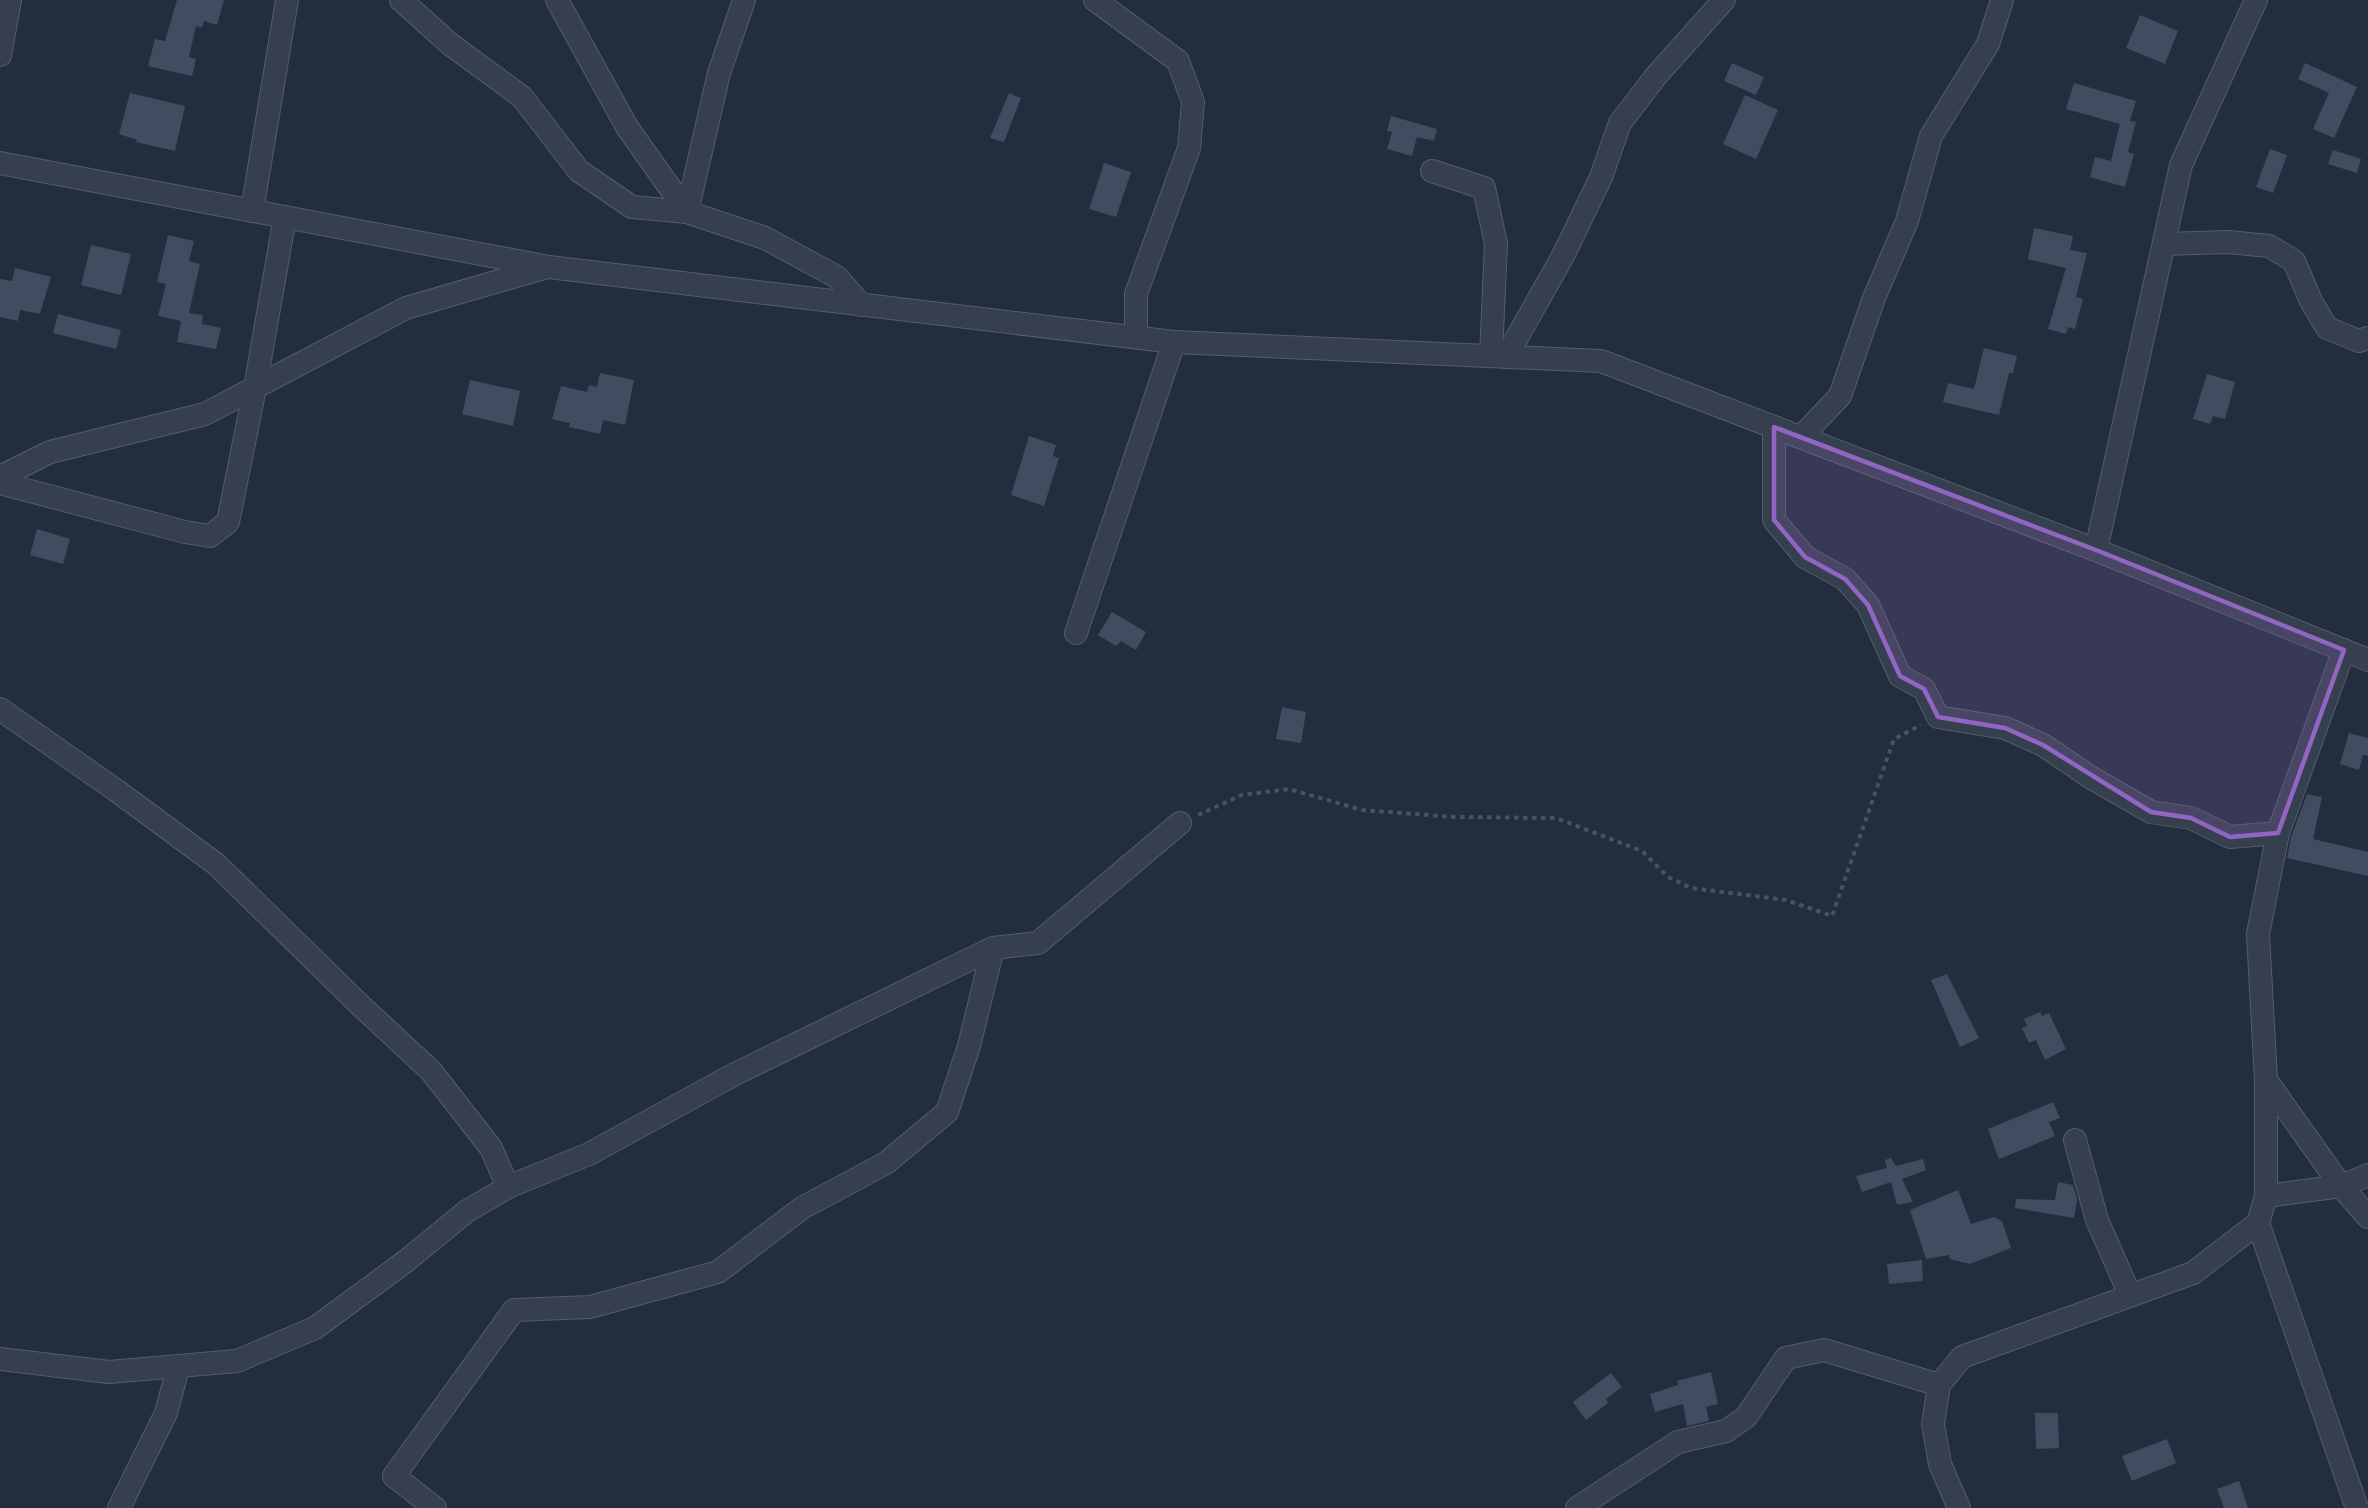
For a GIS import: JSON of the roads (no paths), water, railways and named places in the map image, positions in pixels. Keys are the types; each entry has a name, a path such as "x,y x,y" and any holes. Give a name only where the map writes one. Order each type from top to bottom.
{"street":[{"path":"0,55 10,0"},
{"path":"252,211 287,0"},
{"path":"401,0 450,44 522,97 579,171 632,207 687,212 765,238 837,277 861,305"},
{"path":"557,0 627,127 687,212"},
{"path":"687,212 719,73 744,0"},
{"path":"1095,0 1178,61 1193,102 1189,148 1136,294 1136,336"},
{"path":"1499,356 1564,254 1601,177 1620,123 1656,76 1724,0"},
{"path":"1801,437 1840,396 1874,298 1907,221 1930,136 1988,44 2002,0"},
{"path":"2096,550 2181,165 2256,0"},
{"path":"0,163 549,267 1174,342 1600,361 2096,550 2368,660"},
{"path":"1432,171 1484,188 1496,244 1499,356"},
{"path":"0,483 185,532 210,536 228,522 255,388 285,217"},
{"path":"2164,244 2228,242 2268,246 2294,261 2311,301 2326,328 2359,341 2368,338"},
{"path":"0,477 50,452 205,414 406,308 549,267"},
{"path":"1076,633 1174,342"},
{"path":"1774,427 1774,519 1805,557 1845,579 1868,605 1900,676 1924,689 1938,717 2005,728 2043,745 2090,777 2151,812 2192,818 2230,837 2278,833"},
{"path":"1959,1508 1940,1464 1933,1424 1939,1385 1962,1357 2193,1273 2258,1222 2266,1196 2266,1080 2258,934 2278,833 2344,650"},
{"path":"0,709 117,790 216,864 431,1071 491,1148 508,1187"},
{"path":"0,1359 109,1372 178,1368 237,1361 315,1328 406,1262 467,1210 508,1187 589,1154 733,1075 993,948 1038,943 1180,823"},
{"path":"435,1508 394,1476 514,1310 590,1307 718,1272 802,1208 886,1163 947,1112 969,1046 993,948"},
{"path":"2266,1080 2341,1186 2368,1217"},
{"path":"2075,1140 2097,1220 2130,1295"},
{"path":"2266,1196 2341,1186 2368,1175"},
{"path":"2258,1222 2357,1508"},
{"path":"1577,1508 1678,1442 1726,1431 1746,1417 1786,1358 1824,1350 1939,1385"},
{"path":"119,1508 166,1413 178,1368"}]}
